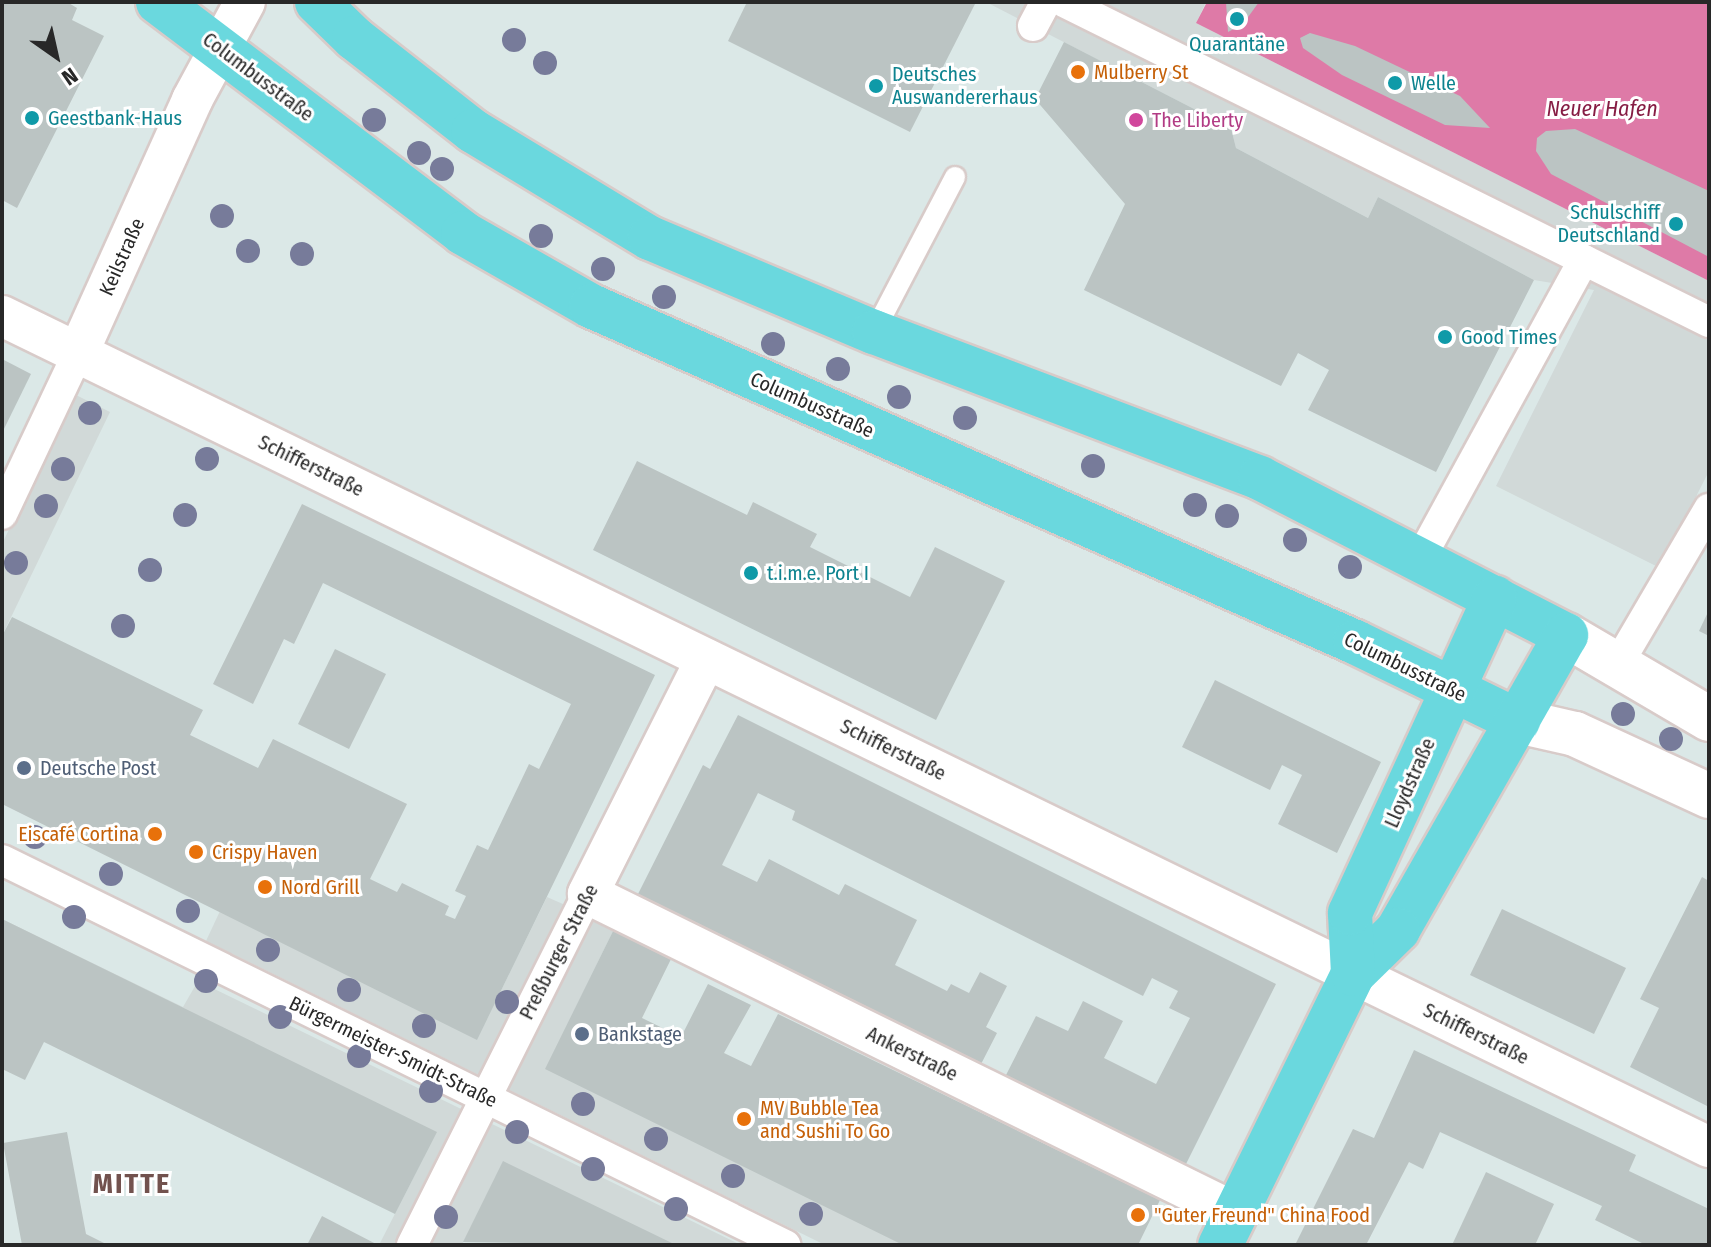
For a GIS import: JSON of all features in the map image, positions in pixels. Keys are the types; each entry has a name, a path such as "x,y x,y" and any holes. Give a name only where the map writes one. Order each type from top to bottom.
{"main road":[{"name":"Columbusstraße","path":"158,2 463,233 591,306 1355,642 1518,721"},
{"path":"317,2 354,38 473,131 650,238 874,332 1260,478 1566,635 1709,719"},
{"name":"Lloydstraße","path":"1353,974 1350,913 1495,598"},
{"name":"Lloydstraße","path":"1228,1229 1353,974 1398,930 1566,635"},
{"path":"1518,721 1575,734 1709,796"}],"street":[{"name":"Keilstraße","path":"2,514 218,48 245,2"},
{"path":"1064,2 1709,322"},
{"path":"1420,559 1584,260"},
{"name":"Schifferstraße","path":"2,316 1709,1147"},
{"path":"1618,664 1709,509"},
{"name":"Preßburger Straße","path":"412,1245 706,659"},
{"name":"Bürgermeister-Smidt-Straße","path":"2,860 785,1245"},
{"name":"Ankerstraße","path":"588,894 1228,1229"}],"lane":[{"path":"874,332 955,177"}],"shaded area":[{"path":"986,2 1206,2 1196,23 1709,281 1709,471 1660,568 1496,486 1594,290 1534,280 1378,197 1368,218 1236,148 1231,128"},
{"path":"74,394 110,412 2,636 2,544"},
{"path":"2,783 487,1019 547,897 615,927 558,1044 967,1245 825,1245 206,941 220,911"},
{"path":"2,919 183,1007 198,981 741,1245 603,1245 490,1189 462,1245 379,1245 424,1157 2,950"}],"water":[{"name":"Neuer Hafen","path":"1207,2 1709,2 1709,281 1196,23"}],"building":[{"name":"Geestbank-Haus","path":"2,2 67,2 77,8 72,20 104,36 17,208 2,200"},
{"name":"Deutsches Auswandererhaus","path":"747,2 976,2 910,132 728,41"},
{"name":"Quarantäne","path":"1226,2 1259,2 1243,24 1228,32"},
{"name":"Welle","path":"1310,33 1355,46 1460,96 1490,128 1445,125 1342,75 1303,48 1300,38"},
{"path":"1064,42 1231,128 1236,148 1368,218 1378,197 1534,280 1436,472 1308,410 1329,370 1298,353 1281,386 1084,290 1125,204 1035,99"},
{"name":"Schulschiff Deutschland","path":"1575,129 1709,191 1709,257 1551,174 1536,151 1537,138 1546,131"},
{"path":"2,359 31,374 2,433"},
{"name":"t.i.m.e. Port I","path":"637,461 747,515 753,502 817,534 810,547 910,597 935,547 1005,581 936,720 593,550"},
{"path":"302,504 655,675 477,1040 2,804 2,636 12,617 203,710 190,735 258,768 273,739 407,804 370,879 397,892 402,883 449,906 445,915 455,919 466,896 455,891 477,845 488,850 529,764 539,769 571,704 323,583 294,644 284,639 253,704 213,684"},
{"path":"1709,610 1709,636 1699,631"},
{"path":"335,649 386,674 349,749 298,724"},
{"path":"1215,680 1381,762 1337,853 1278,824 1302,775 1282,765 1270,790 1182,747"},
{"path":"738,715 1276,984 1185,1166 1005,1077 1036,1016 1068,1031 1083,1001 1123,1021 1104,1058 1156,1084 1190,1018 1169,1008 1178,991 1152,978 1143,996 792,820 795,811 758,793 722,865 757,882 769,859 839,895 845,884 917,920 895,965 947,991 951,984 969,993 980,972 1007,986 986,1027 997,1033 979,1068 637,896 703,765 710,769"},
{"path":"1702,877 1709,881 1709,1107 1630,1067 1659,1008 1640,999"},
{"path":"1502,909 1626,968 1594,1034 1470,975"},
{"path":"2,919 437,1132 395,1214 44,1042 25,1080 2,1069"},
{"path":"615,927 673,955 642,1018 681,1037 708,984 751,1005 724,1053 751,1066 778,1014 1160,1200 1138,1245 903,1245 545,1069"},
{"path":"1414,1050 1636,1155 1629,1171 1709,1209 1709,1245 1646,1245 1595,1220 1602,1206 1440,1132 1423,1169 1409,1162 1366,1245 1295,1245 1353,1129 1374,1138"},
{"path":"67,1132 86,1234 108,1245 22,1245 3,1143"},
{"path":"503,1161 676,1245 463,1242"},
{"path":"1486,1172 1554,1204 1535,1245 1452,1245"},
{"path":"322,1216 378,1245 307,1245"}],"place":[{"name":"Quarantäne","path":"1237,19"},
{"name":"Mulberry St","path":"1078,72"},
{"name":"Welle","path":"1395,83"},
{"name":"Deutsches Auswandererhaus","path":"876,86"},
{"name":"Geestbank-Haus","path":"32,118"},
{"name":"The Liberty","path":"1136,120"},
{"name":"Schulschiff Deutschland","path":"1676,224"},
{"name":"Good Times","path":"1445,337"},
{"name":"t.i.m.e. Port I","path":"751,573"},
{"name":"Deutsche Post","path":"24,768"},
{"name":"Eiscafé Cortina","path":"155,834"},
{"name":"Crispy Haven","path":"196,852"},
{"name":"Nord Grill","path":"265,887"},
{"name":"Bankstage","path":"582,1034"},
{"name":"MV Bubble Tea and Sushi To Go","path":"744,1119"},
{"name":"\"Guter Freund\" China Food","path":"1138,1215"}],"district":[{"name":"MITTE","path":"132,1184"}]}
